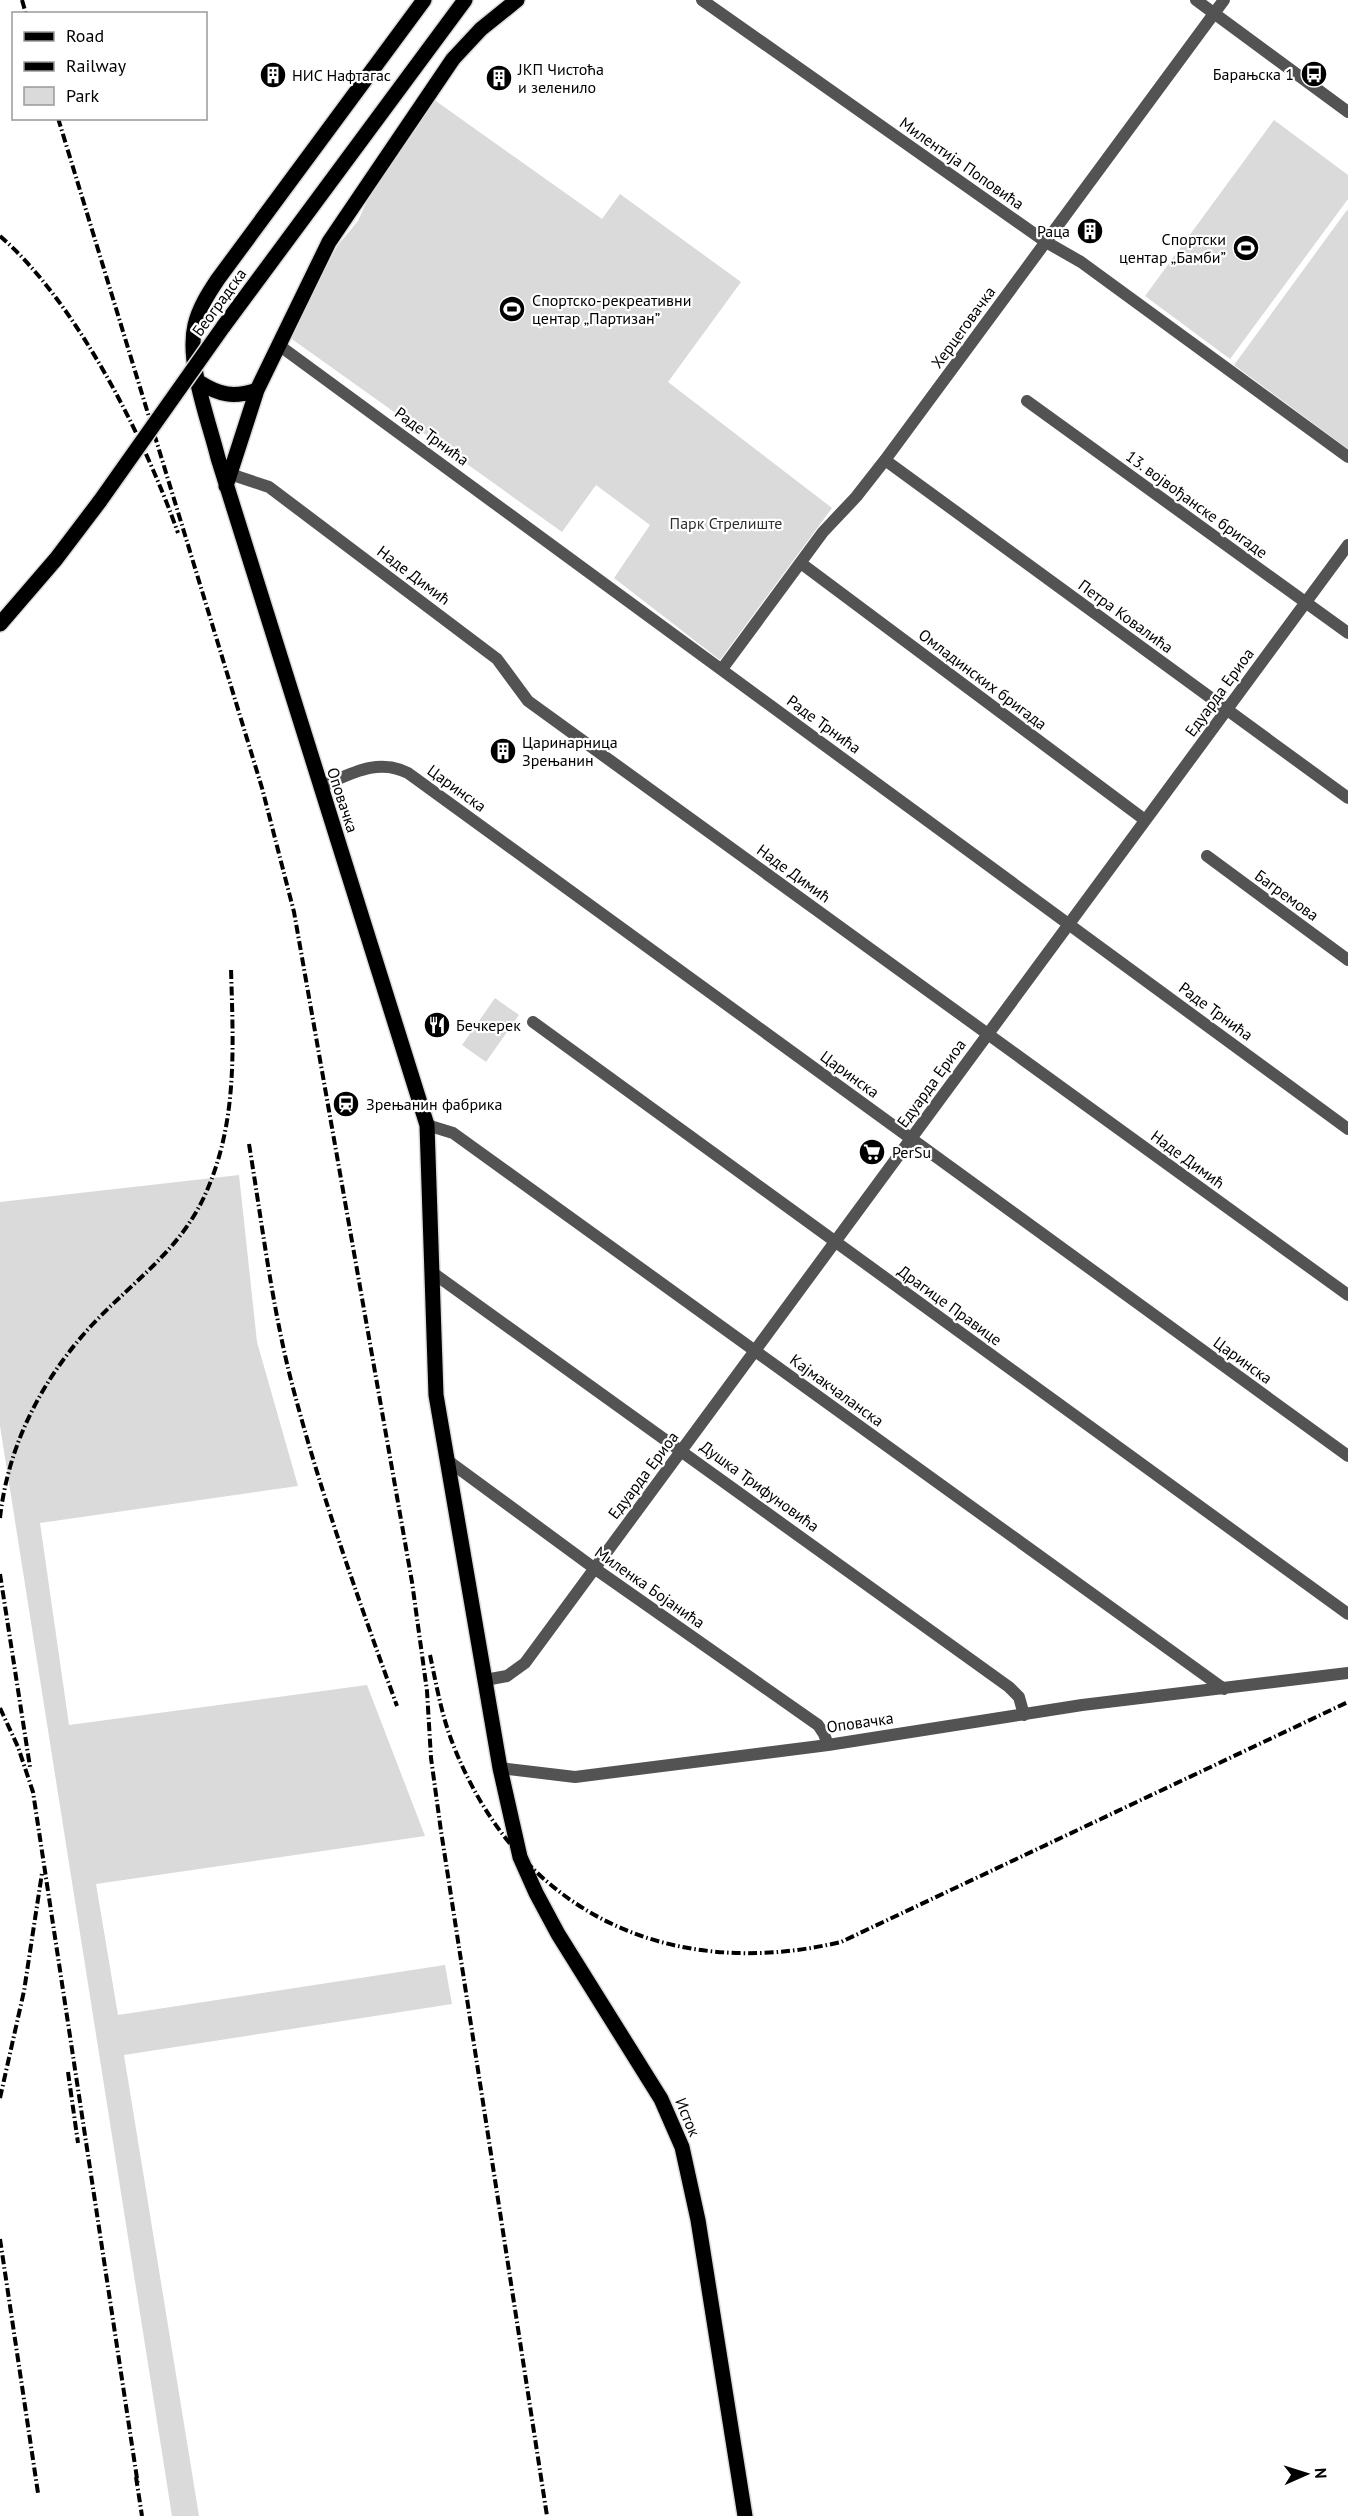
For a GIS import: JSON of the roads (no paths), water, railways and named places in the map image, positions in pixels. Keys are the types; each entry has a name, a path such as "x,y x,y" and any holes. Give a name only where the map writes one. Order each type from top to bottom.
{"main road":[{"name":"Оповачка","path":"424,0 205,300 195,327 194,349 199,382 320,787 427,1125 436,1395 447,1460"},
{"name":"Београдска","path":"0,624 56,560 100,501 223,327 465,0"},
{"path":"228,480 257,390 329,242 453,59 481,29 517,0"},
{"path":"199,382 212,390 233,396 257,390"},
{"name":"Исток","path":"447,1460 500,1768 520,1857 558,1934 644,2069 674,2124 682,2147 698,2220 745,2516"}],"street":[{"name":"Милентија Поповића","path":"702,0 1046,242 1110,283 1348,458"},
{"path":"1196,0 1348,111"},
{"name":"Херцеговачка","path":"722,669 802,564 823,532 856,497 885,460 1224,0"},
{"name":"Раде Трнића","path":"280,346 1348,1129"},
{"name":"13. војвођанске бригаде","path":"1027,401 1348,633"},
{"name":"Петра Ковалића","path":"885,460 1348,798"},
{"name":"Наде Димић","path":"228,480 269,487 279,494 497,659 528,701 1348,1295"},
{"name":"Едуарда Ериоа","path":"485,1680 507,1676 525,1663 1348,545"},
{"name":"Омладинских бригада","path":"802,564 1145,820"},
{"name":"Царинска","path":"320,787 365,768 385,765 408,773 1348,1456"},
{"name":"Багремова","path":"1207,856 1348,960"},
{"name":"Драгице Правице","path":"533,1022 1348,1614"},
{"name":"Кајмакчаланска","path":"427,1125 453,1133 1224,1689"},
{"name":"Душка Трифуновића","path":"433,1273 1009,1687 1019,1697 1024,1715"},
{"name":"Миленка Бојанића","path":"447,1460 594,1568 818,1725 828,1745"},
{"name":"Оповачка","path":"500,1768 575,1777 828,1745 962,1722 1082,1705 1348,1672"}],"railway":[{"path":"22,0 25,12"},
{"path":"59,120 262,788 294,912 412,1582 427,1691 431,1758 441,1831 547,2516"},
{"path":"0,236 56,297 105,374 147,456 178,533"},
{"path":"0,1518 4,1491 19,1439 43,1391 74,1346 92,1325 172,1246 198,1210 208,1188 218,1161 229,1107 233,1052 231,968"},
{"path":"249,1144 275,1304 296,1399 356,1591 397,1706"},
{"path":"0,1574 30,1767"},
{"path":"430,1655 451,1739 479,1798 514,1849 556,1889 604,1920 657,1941 715,1952 776,1952 841,1942 1348,1702"},
{"path":"0,1708 18,1747 33,1792 138,2485"},
{"path":"0,2098 24,1991 42,1873"},
{"path":"68,2072 78,2143"},
{"path":"0,2239 38,2493"},
{"path":"136,2477 142,2516"}],"place":[{"name":"Барањска 1","path":"1314,74"},
{"name":"НИС Нафтагас","path":"273,75"},
{"name":"ЈКП Чистоћа и зеленило","path":"499,78"},
{"name":"Раца","path":"1090,231"},
{"name":"Спортски центар „Бамби”","path":"1246,248"},
{"name":"Спортско-рекреативни центар „Партизан”","path":"512,309"},
{"name":"Царинарница Зрењанин","path":"503,751"},
{"name":"Бечкерек","path":"437,1025"},
{"name":"Зрењанин фабрика","path":"346,1104"},
{"name":"PerSu","path":"872,1152"}],"park label":[{"name":"Парк Стрелиште","path":"726,523"}]}
